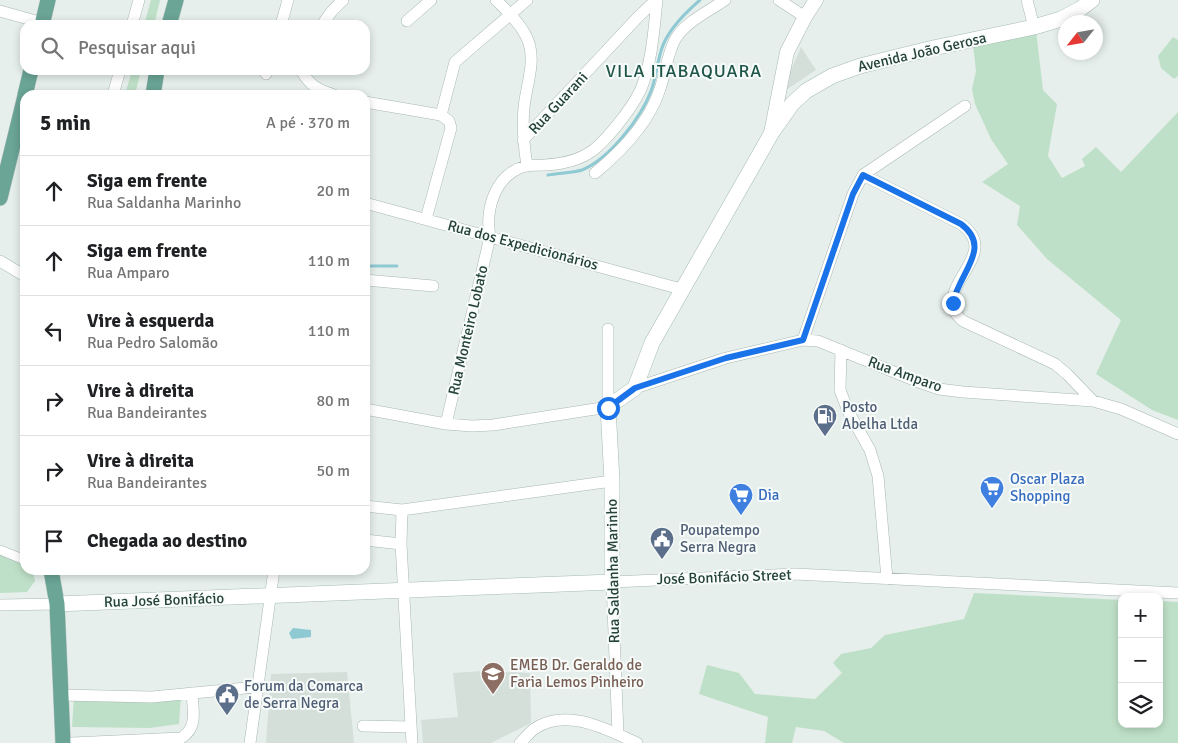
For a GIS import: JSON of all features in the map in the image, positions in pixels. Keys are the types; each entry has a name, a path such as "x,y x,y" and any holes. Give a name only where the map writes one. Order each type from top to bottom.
{"main road":[{"path":"43,20 48,0"},
{"path":"170,20 176,0"},
{"name":"Avenida João Gerosa","path":"771,134 792,104 806,91 832,76 869,63 1034,27 1061,19 1092,0"},
{"path":"26,90 30,75"},
{"path":"0,198 20,127"},
{"path":"608,408 635,388 652,343 681,289 771,134"},
{"name":"Rua Saldanha Marinho","path":"608,408 612,481 612,582"},
{"path":"52,575 57,604 63,743"},
{"name":"José Bonifácio Street","path":"270,596 612,582"},
{"name":"Rua José Bonifácio","path":"57,604 270,596"}],"street":[{"path":"133,20 139,0"},
{"path":"282,20 288,0"},
{"path":"326,20 343,0"},
{"path":"407,22 431,0"},
{"path":"496,0 511,15 526,36 530,49 532,63 524,109 523,140 527,166 563,163 578,159 591,152 613,134 631,108 641,89 648,66 656,0"},
{"path":"441,115 455,62 527,0"},
{"name":"Rua Guarani","path":"523,140 656,0"},
{"path":"595,173 610,161 632,137 648,113 660,90 671,49 677,37 689,24 725,0"},
{"path":"780,0 805,17"},
{"path":"771,134 787,52 816,0"},
{"path":"1027,0 1034,27"},
{"path":"0,11 29,20"},
{"path":"114,90 119,75"},
{"path":"304,75 307,80 320,90"},
{"path":"370,103 441,115 449,121 451,128 426,219"},
{"path":"803,340 853,194 863,175 965,106"},
{"path":"613,134 632,137"},
{"name":"Rua Monteiro Lobato","path":"446,424 490,237 488,222 494,195 498,187 515,171 527,166"},
{"path":"863,175 970,230 976,240 975,251 956,292 953,303 962,322 1055,364 1093,401"},
{"name":"Rua dos Expedicionários","path":"370,204 681,289"},
{"path":"0,261 20,273"},
{"path":"370,280 433,286"},
{"name":"Rua Saldanha Marinho","path":"608,329 608,408"},
{"name":"Rua Amparo","path":"635,388 726,358 803,340 818,341 939,389 1093,401 1122,409 1178,434"},
{"path":"841,350 840,390 848,412 870,450 878,476 887,579"},
{"path":"370,409 446,424 493,425 608,408"},
{"path":"370,507 402,510 612,481"},
{"path":"402,510 401,544 412,743"},
{"path":"370,541 401,544"},
{"path":"0,550 20,558"},
{"name":"José Bonifácio Street","path":"612,582 796,574 1178,592"},
{"path":"250,743 273,575"},
{"name":"Rua Saldanha Marinho","path":"612,582 618,734"},
{"path":"0,605 57,604"},
{"path":"61,695 152,697 257,687"},
{"path":"72,743 174,740 181,738 190,731 193,724 192,693"},
{"path":"520,743 534,729 561,719 578,720 637,743"},
{"path":"363,726 411,727"}],"shaded area":[{"path":"801,47 816,70 786,90 784,86"},
{"name":"EMEB Dr. Geraldo de Faria Lemos Pinheiro","path":"482,671 530,673 531,723 491,743 423,743 421,720 458,717 453,673"},
{"path":"347,672 354,743 266,743 271,674"}],"green space":[{"path":"151,0 160,0 155,20 145,20"},
{"path":"1036,30 1043,90 1057,104 1048,156 1062,178 1085,166 1082,159 1096,147 1121,172 1178,112 1178,420 1152,410 1096,374 1121,320 1047,259 1017,225 1020,206 982,182 1008,164 991,139 975,104 972,89 976,71 973,45"},
{"path":"1173,37 1178,40 1178,76 1174,79 1161,68 1158,56"},
{"path":"131,75 140,75 136,90 126,90"},
{"path":"0,553 20,560 20,575 34,575 35,581 27,592 0,593"},
{"path":"974,593 1118,600 1118,728 1163,728 1163,601 1178,602 1178,743 844,743 824,731 796,727 792,743 765,743 768,717 699,694 707,665 739,673 755,694 815,699 842,673 833,663 841,654 871,648 885,635 964,619"},
{"path":"181,696 179,724 150,728 72,727 74,697"}],"water":[{"path":"293,628 311,630 311,637 292,639 289,633"}],"waterway":[{"path":"548,175 574,172 592,165 603,157 623,136 646,102 653,86 661,51 667,37 683,16 700,0"},
{"path":"370,266 397,266"}],"place":[{"name":"Posto Abelha Ltda","path":"825,437"},
{"name":"Oscar Plaza Shopping","path":"992,509"},
{"name":"Dia","path":"741,516"},
{"name":"Poupatempo Serra Negra","path":"662,560"},
{"name":"EMEB Dr. Geraldo de Faria Lemos Pinheiro","path":"493,695"},
{"name":"Forum da Comarca de Serra Negra","path":"227,716"}],"district":[{"name":"VILA ITABAQUARA","path":"684,71"}],"route":[{"path":"608,408 635,388 726,358 803,340 853,194 863,175 970,230 976,240 975,251 956,292 953,303"}]}
